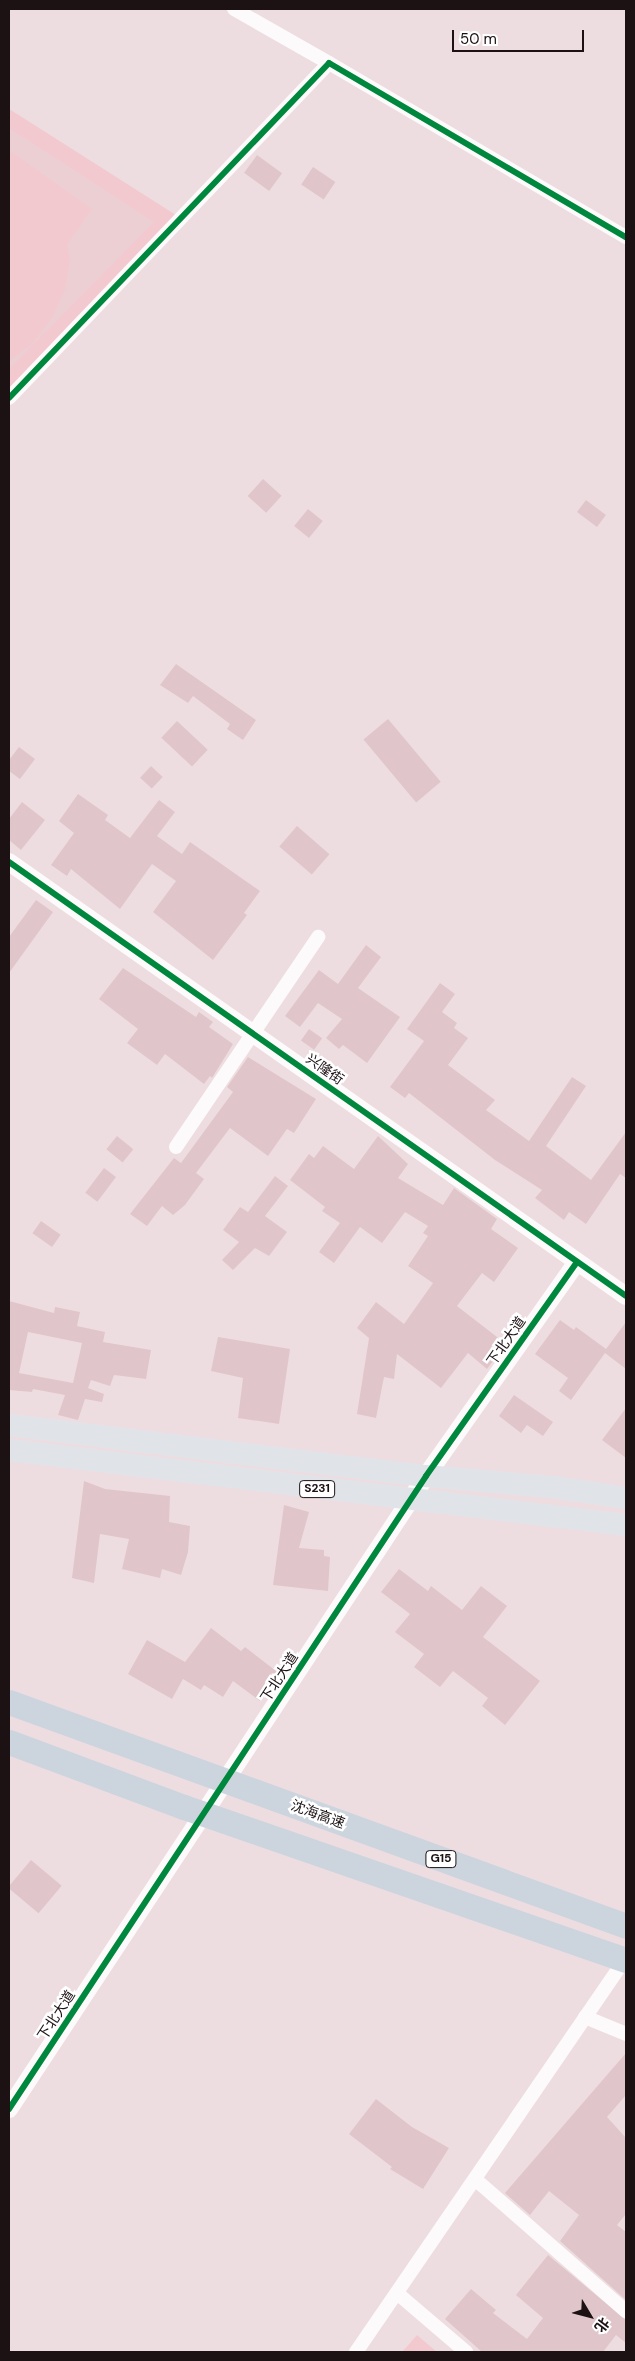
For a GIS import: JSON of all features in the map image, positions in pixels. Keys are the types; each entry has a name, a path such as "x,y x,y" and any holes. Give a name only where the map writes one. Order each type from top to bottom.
{"highway":[{"name":"沈海高速","path":"9,1702 626,1926"},
{"name":"G15","path":"9,1742 184,1807 626,1959"}],"main road":[{"name":"S231","path":"9,1424 426,1476 553,1487 626,1498"},
{"name":"S231","path":"9,1450 626,1525"}],"street":[{"path":"234,9 626,237"},
{"path":"9,398 328,63"},
{"name":"兴隆街","path":"9,862 626,1296"},
{"path":"176,1147 251,1033 318,937"},
{"name":"下北大道","path":"9,2109 426,1476 577,1262"},
{"path":"356,2352 626,1959"},
{"path":"585,2017 626,2034"},
{"path":"475,2179 626,2311"},
{"path":"397,2293 466,2352"}],"shaded area":[{"path":"9,109 182,219 9,388"},
{"path":"9,109 182,219 9,388 9,369 154,222 9,128"},
{"path":"9,150 92,209 67,245 70,259 65,290 52,318 33,343 9,361"},
{"path":"417,2335 437,2352 402,2352"}],"building":[{"path":"257,155 282,173 269,191 244,173"},
{"path":"313,167 335,182 324,200 301,184"},
{"path":"263,479 282,496 266,513 248,496"},
{"path":"586,500 606,515 597,527 577,512"},
{"path":"308,509 323,521 309,538 294,526"},
{"path":"176,664 256,720 243,740 227,729 230,724 193,696 188,703 160,685"},
{"path":"388,719 441,782 416,802 363,740"},
{"path":"177,721 208,750 192,766 161,738"},
{"path":"19,747 35,759 20,779 9,771 9,760"},
{"path":"151,766 163,777 152,789 140,778"},
{"path":"78,794 108,815 105,820 130,838 159,800 175,812 157,836 182,854 190,842 260,891 244,913 247,915 213,960 153,912 176,881 152,864 120,909 71,869 67,876 51,865 74,833 59,821"},
{"path":"22,802 45,820 21,850 9,840 9,819"},
{"path":"297,826 329,854 312,875 279,846"},
{"path":"36,900 53,912 9,973 9,937"},
{"path":"366,945 381,957 358,988 400,1017 367,1063 343,1045 339,1049 326,1038 342,1019 318,1003 300,1027 285,1016 319,970 338,984"},
{"path":"123,968 196,1017 199,1012 213,1022 209,1027 233,1044 212,1078 210,1076 204,1084 165,1054 157,1065 127,1043 138,1029 99,999"},
{"path":"440,983 455,994 442,1012 457,1023 454,1028 468,1038 448,1065 495,1100 486,1110 529,1141 572,1077 586,1086 546,1146 591,1180 626,1132 626,1178 620,1174 586,1224 569,1212 564,1220 535,1198 542,1190 495,1160 409,1093 405,1098 390,1087 424,1041 407,1029"},
{"path":"309,1029 322,1038 314,1050 301,1040"},
{"path":"248,1057 316,1099 294,1133 287,1129 268,1156 230,1128 196,1173 204,1179 185,1205 173,1215 162,1206 147,1226 130,1214 174,1158 181,1163 233,1092 227,1087"},
{"path":"117,1136 133,1149 123,1162 106,1149"},
{"path":"378,1136 408,1164 398,1178 443,1205 454,1188 497,1219 491,1229 518,1248 494,1282 482,1273 457,1306 506,1344 487,1369 468,1353 441,1388 397,1354 394,1379 384,1377 376,1418 357,1414 369,1338 357,1328 376,1302 404,1324 433,1283 408,1266 428,1236 423,1233 428,1226 405,1212 382,1243 360,1227 334,1263 319,1252 340,1223 322,1211 325,1207 290,1180 309,1154 314,1158 323,1146 354,1169"},
{"path":"104,1168 116,1177 97,1202 85,1193"},
{"path":"275,1176 288,1186 265,1216 287,1232 269,1256 255,1248 233,1270 222,1260 239,1242 223,1230 240,1207 248,1212"},
{"path":"41,1221 61,1235 52,1247 32,1233"},
{"path":"9,1301 54,1313 55,1307 80,1312 77,1326 105,1332 103,1342 151,1350 146,1379 114,1375 110,1386 91,1380 88,1388 104,1394 102,1402 85,1399 78,1420 58,1415 65,1395 33,1389 32,1392 9,1390","holes":["28,1332 82,1343 73,1383 19,1373"]},
{"path":"560,1320 574,1330 576,1327 606,1349 626,1322 626,1369 605,1353 571,1400 559,1391 568,1378 535,1354"},
{"path":"218,1337 290,1349 279,1424 238,1418 243,1378 211,1371"},
{"path":"514,1395 553,1422 543,1436 527,1425 521,1433 499,1416"},
{"path":"626,1408 626,1458 602,1440"},
{"path":"84,1481 105,1489 170,1496 169,1522 190,1526 188,1552 181,1575 162,1569 160,1578 122,1569 129,1539 100,1534 94,1583 72,1578"},
{"path":"284,1505 309,1512 299,1548 324,1550 324,1556 330,1557 328,1591 273,1585"},
{"path":"399,1569 428,1591 431,1586 462,1610 481,1586 507,1606 483,1637 540,1681 505,1725 482,1706 488,1698 453,1671 440,1687 414,1667 424,1654 395,1632 410,1614 381,1592"},
{"path":"211,1628 241,1651 245,1647 280,1674 260,1701 233,1681 223,1697 204,1685 201,1690 183,1679 172,1699 128,1674 147,1640 185,1662"},
{"path":"31,1860 62,1886 39,1913 9,1889"},
{"path":"626,2053 626,2095 607,2117 626,2138 626,2214 617,2225 626,2232 626,2300 560,2241 579,2215 549,2191 530,2215 505,2193"},
{"path":"376,2099 412,2127 449,2148 423,2189 390,2169 392,2167 349,2134"},
{"path":"548,2255 626,2320 626,2343 616,2335 603,2352 482,2352 445,2319 471,2289 496,2310 493,2313 527,2339 543,2318 516,2295"}],"cycle path":[{"path":"9,398 329,63 626,237"},
{"path":"9,862 626,1296"},
{"path":"9,2109 426,1476 577,1262"}]}
